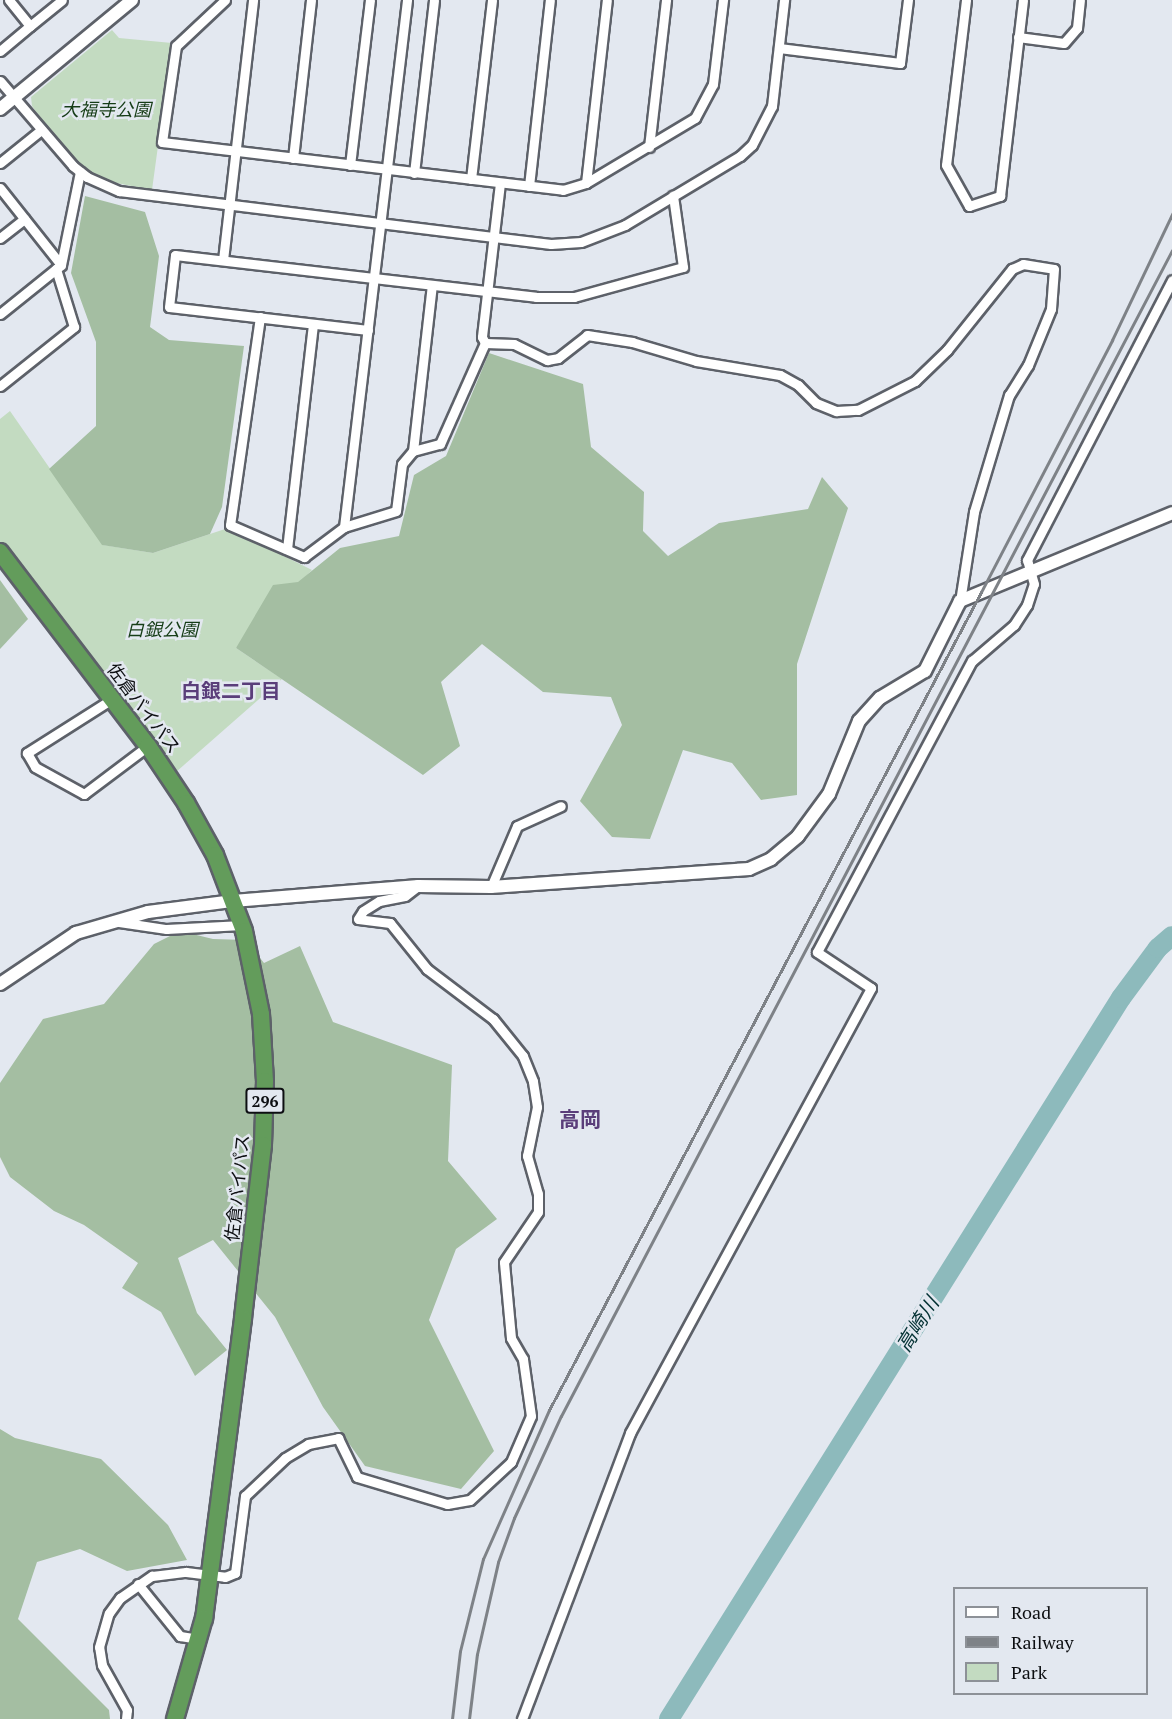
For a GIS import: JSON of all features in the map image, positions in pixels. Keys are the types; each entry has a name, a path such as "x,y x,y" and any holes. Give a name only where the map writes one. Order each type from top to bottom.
{"highway":[{"name":"佐倉バイパス","path":"0,552 148,746 215,855 242,926 261,1014 263,1145 211,1575 199,1639 176,1719"}],"street":[{"path":"9,0 30,26"},
{"path":"0,51 62,0"},
{"path":"0,109 132,0"},
{"path":"225,0 176,46 162,142 563,190 586,183 649,147 695,118 704,108 713,84 723,0"},
{"path":"223,260 253,0"},
{"path":"293,158 311,0"},
{"path":"351,165 370,0"},
{"path":"344,527 406,0"},
{"path":"414,172 434,0"},
{"path":"471,179 492,0"},
{"path":"529,186 550,0"},
{"path":"586,183 607,0"},
{"path":"649,147 666,0"},
{"path":"0,81 80,172 104,186 134,194 551,244 580,242 625,225 740,156 761,132 772,106 784,0"},
{"path":"779,48 900,63 908,0"},
{"path":"966,0 946,165 969,206 1000,196 1023,0"},
{"path":"1018,37 1064,43 1077,28 1080,0"},
{"path":"0,164 41,130"},
{"path":"0,314 59,267 80,172"},
{"path":"413,451 440,444 485,344 482,337 500,183"},
{"path":"0,188 59,267 74,327 0,386"},
{"path":"368,330 169,306 175,255 488,291 574,297 683,267 673,196"},
{"path":"0,238 24,219"},
{"path":"0,984 76,933 111,920 233,901 418,886 491,887 749,869 771,859 798,836 829,794 859,721 880,698 925,671 960,601 977,502 1009,394 1028,365 1051,309 1054,270 1023,264 1012,269 947,350 915,381 858,410 836,411 816,403 798,385 780,375 696,361 632,342 587,335 558,358 547,360 514,344 485,344"},
{"path":"522,1719 634,1423 871,988 817,952 972,661 1006,633 1027,605 1034,584 1027,560 1172,280"},
{"path":"260,317 230,525 304,557 344,527 396,511 402,464 413,451 432,285"},
{"path":"286,549 313,324"},
{"path":"960,601 1172,513"},
{"path":"112,699 27,753 35,768 84,794 148,746"},
{"path":"491,887 517,826 561,806"},
{"path":"126,1719 127,1710 102,1665 99,1647 109,1613 138,1584 169,1572 225,1577 235,1573 245,1496 285,1458 308,1444 338,1438 357,1477 447,1504 470,1500 511,1462 531,1416 523,1359 511,1338 504,1262 538,1212 538,1194 526,1156 537,1107 533,1081 523,1056 493,1019 428,969 390,923 358,919 363,911 379,902 405,896 418,886"},
{"path":"111,920 166,929 242,926"},
{"path":"138,1584 180,1636 199,1639"}],"green space":[{"name":"大福寺公園","path":"112,30 119,38 172,43 152,190 106,181 91,173 61,146 32,106 31,97"},
{"path":"85,196 145,212 159,256 150,327 169,340 244,346 222,507 210,534 153,553 102,545 49,469 96,426 96,342 71,273"},
{"path":"489,353 583,384 591,447 644,492 643,531 668,556 719,523 808,509 822,477 848,508 797,664 797,795 761,800 732,763 683,750 650,839 612,837 580,801 622,725 611,697 543,692 482,644 441,682 460,746 423,775 236,648 273,585 298,582 340,548 399,536 414,475 446,456"},
{"name":"白銀公園","path":"10,411 103,545 153,553 228,528 312,570 236,648 282,679 176,772 0,544 0,419"},
{"path":"0,580 28,619 0,649"},
{"path":"180,931 213,939 246,940 264,963 300,946 333,1022 452,1065 448,1161 497,1219 456,1249 429,1320 494,1451 461,1489 365,1466 323,1407 275,1317 213,1240 178,1258 197,1313 227,1350 195,1376 161,1312 122,1288 138,1263 84,1225 54,1211 10,1177 0,1157 0,1083 43,1019 104,1004 154,944"},
{"path":"0,1429 15,1438 101,1459 168,1525 187,1560 127,1571 80,1549 37,1562 18,1619 109,1710 110,1719 0,1719"}],"waterway":[{"name":"高崎川","path":"669,1719 1121,998 1158,948 1172,936"}],"railway":[{"path":"452,1719 460,1651 483,1559 549,1410 981,592 1112,340 1172,214"},
{"path":"469,1719 477,1654 498,1562 514,1518 561,1416 1172,250"}],"district":[{"name":"白銀二丁目","path":"231,690"},
{"name":"高岡","path":"580,1119"}]}
